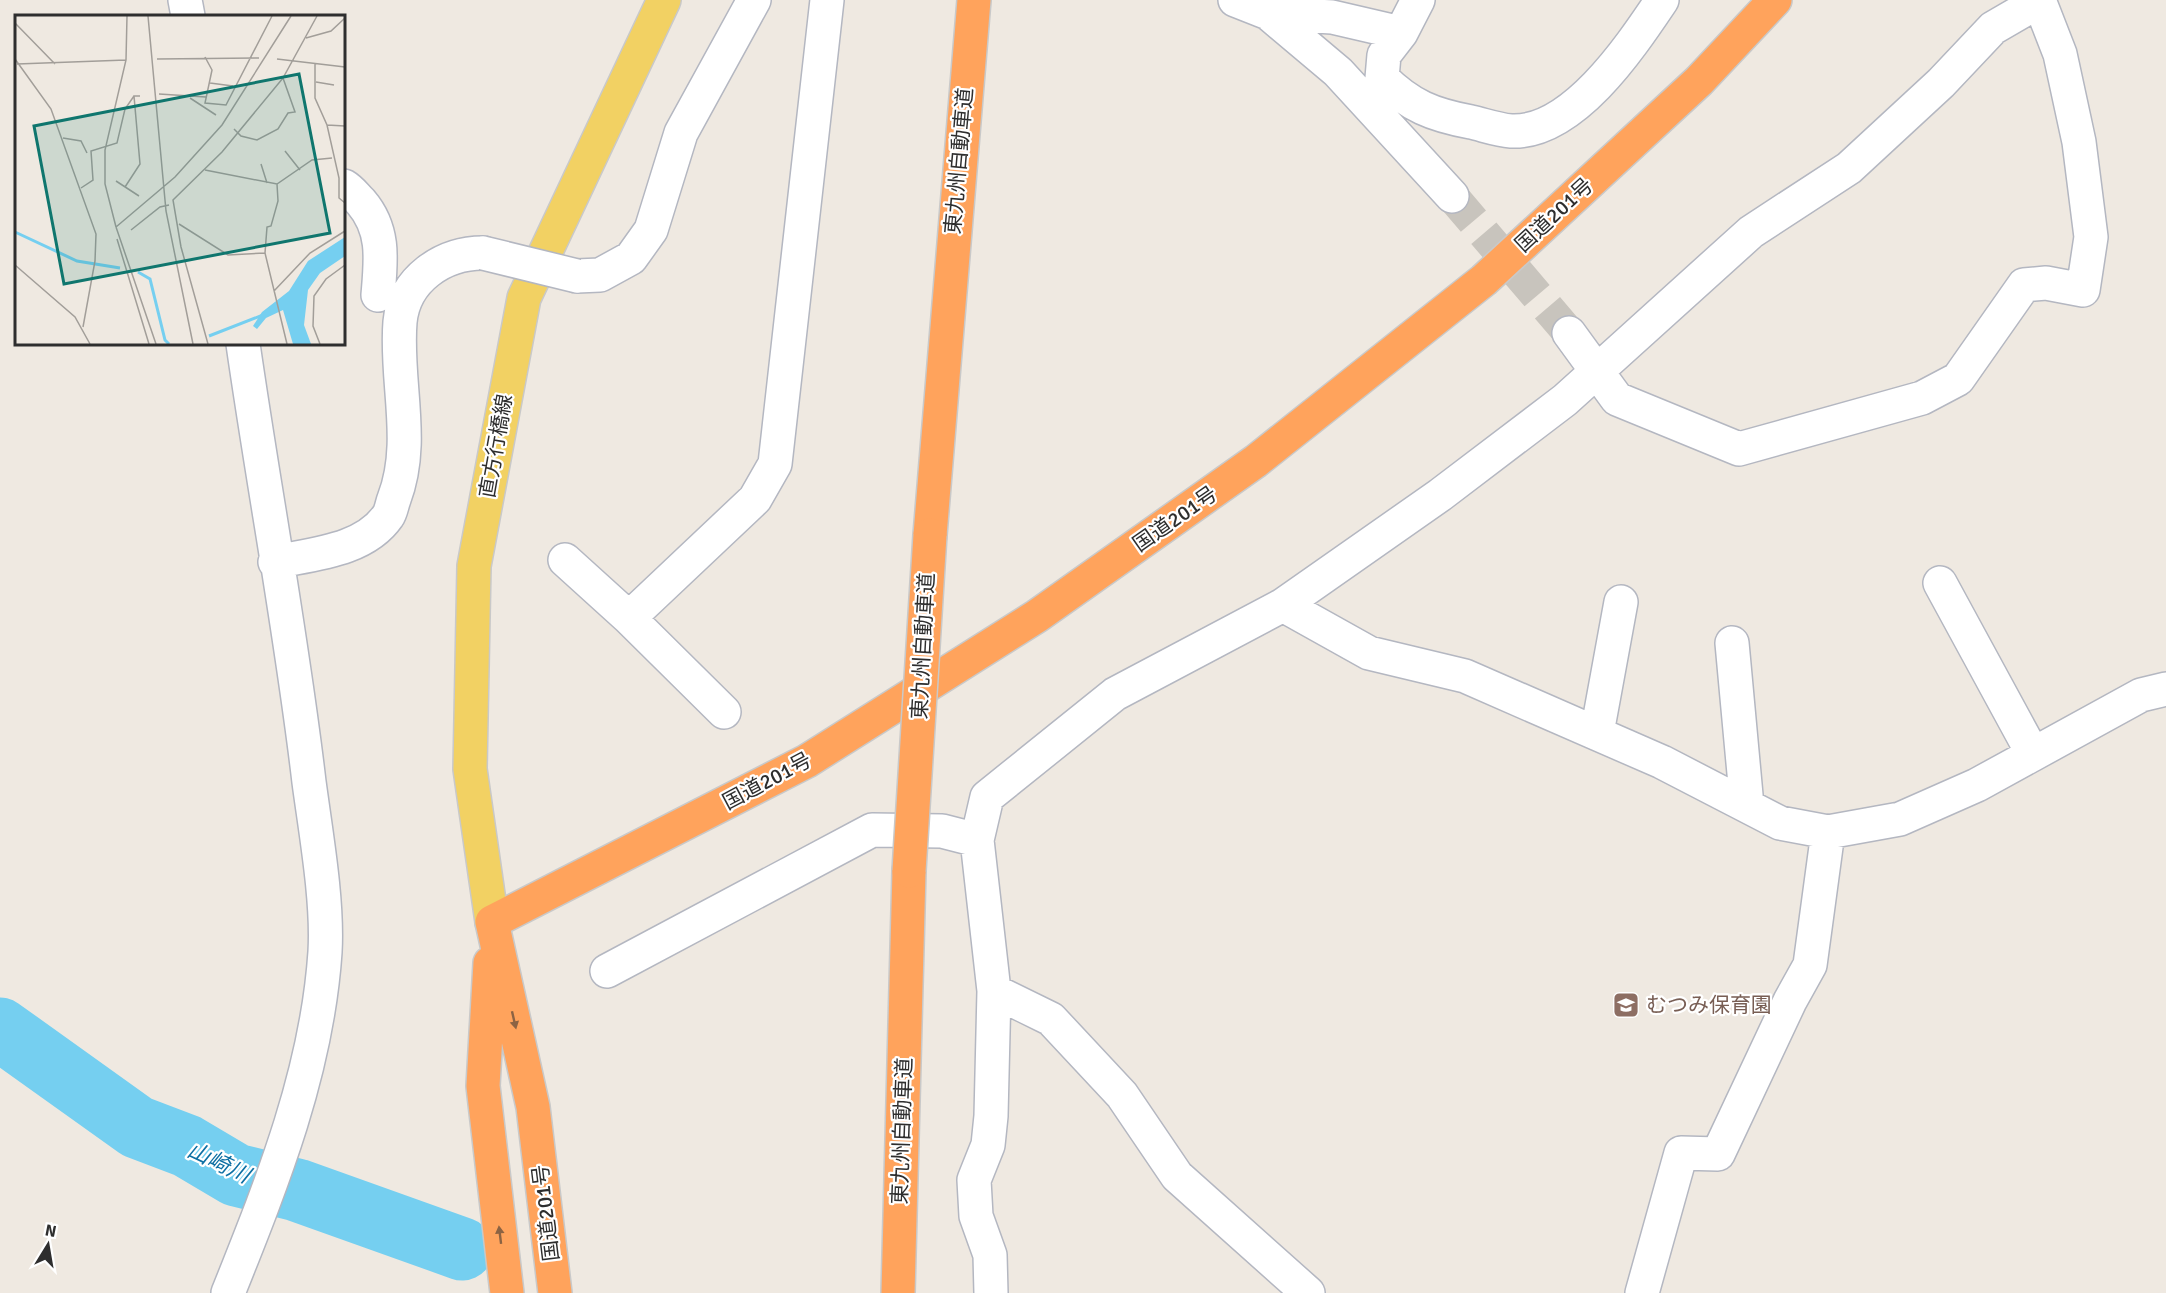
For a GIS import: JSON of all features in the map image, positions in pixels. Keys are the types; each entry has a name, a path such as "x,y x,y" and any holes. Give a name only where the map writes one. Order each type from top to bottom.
{"highway":[{"name":"東九州自動車道","path":"898,1293 909,871 930,535 974,0"},
{"name":"国道201号","path":"555,1293 533,1107 492,922 807,761 1037,616 1256,461 1484,280 1699,81 1775,0"},
{"path":"492,922 483,1086 507,1293"}],"main road":[{"name":"直方行橋線","path":"492,922 470,769 474,566 524,298 664,0"}],"street":[{"path":"184,0 188,15"},
{"path":"275,562 341,549 370,533 388,516 401,480 405,430 400,320 414,282 441,262 462,253 483,253 577,276 600,275 631,258 651,230 681,133 754,0"},
{"path":"629,618 755,499 775,464 827,0"},
{"path":"1235,0 1269,14 1338,72 1452,196"},
{"path":"1418,0 1401,33 1384,55 1383,78 1402,98 1442,117 1513,131 1546,125 1573,110 1606,74 1662,0"},
{"path":"991,1293 990,1255 976,1216 974,1180 988,1145 991,1116 994,991 977,840 987,797 1115,694 1283,605 1440,495 1597,373 1751,232 1849,168 1941,83 1993,28 2039,1 2060,54 2079,142 2091,237 2083,290 2046,283 2024,285 1958,379 1922,398 1739,449 1617,399 1597,373 1569,333"},
{"path":"1269,14 1332,17 1401,33"},
{"path":"345,187 372,215 382,247 378,295"},
{"path":"228,1293 279,1160 306,1075 320,1001 325,949 320,873 300,703 275,562 243,345"},
{"path":"566,561 629,618 724,712"},
{"path":"1940,583 2033,754"},
{"path":"1597,734 1621,602"},
{"path":"1283,605 1369,653 1465,676 1662,762 1780,823 1828,832 1900,819 1977,785 2141,695 2166,689"},
{"path":"1732,643 1747,806"},
{"path":"607,971 872,830 942,831 977,840"},
{"path":"1642,1293 1681,1153 1718,1154 1790,1001 1810,964 1828,832"},
{"path":"994,991 1051,1019 1122,1095 1177,1176 1308,1293"}],"waterway":[{"name":"山崎川","path":"0,1029 137,1127 187,1146 236,1175 297,1190 462,1249"}],"tunnel":[{"path":"1452,196 1569,333"}],"place":[{"name":"むつみ保育園","path":"1626,1005"}]}
